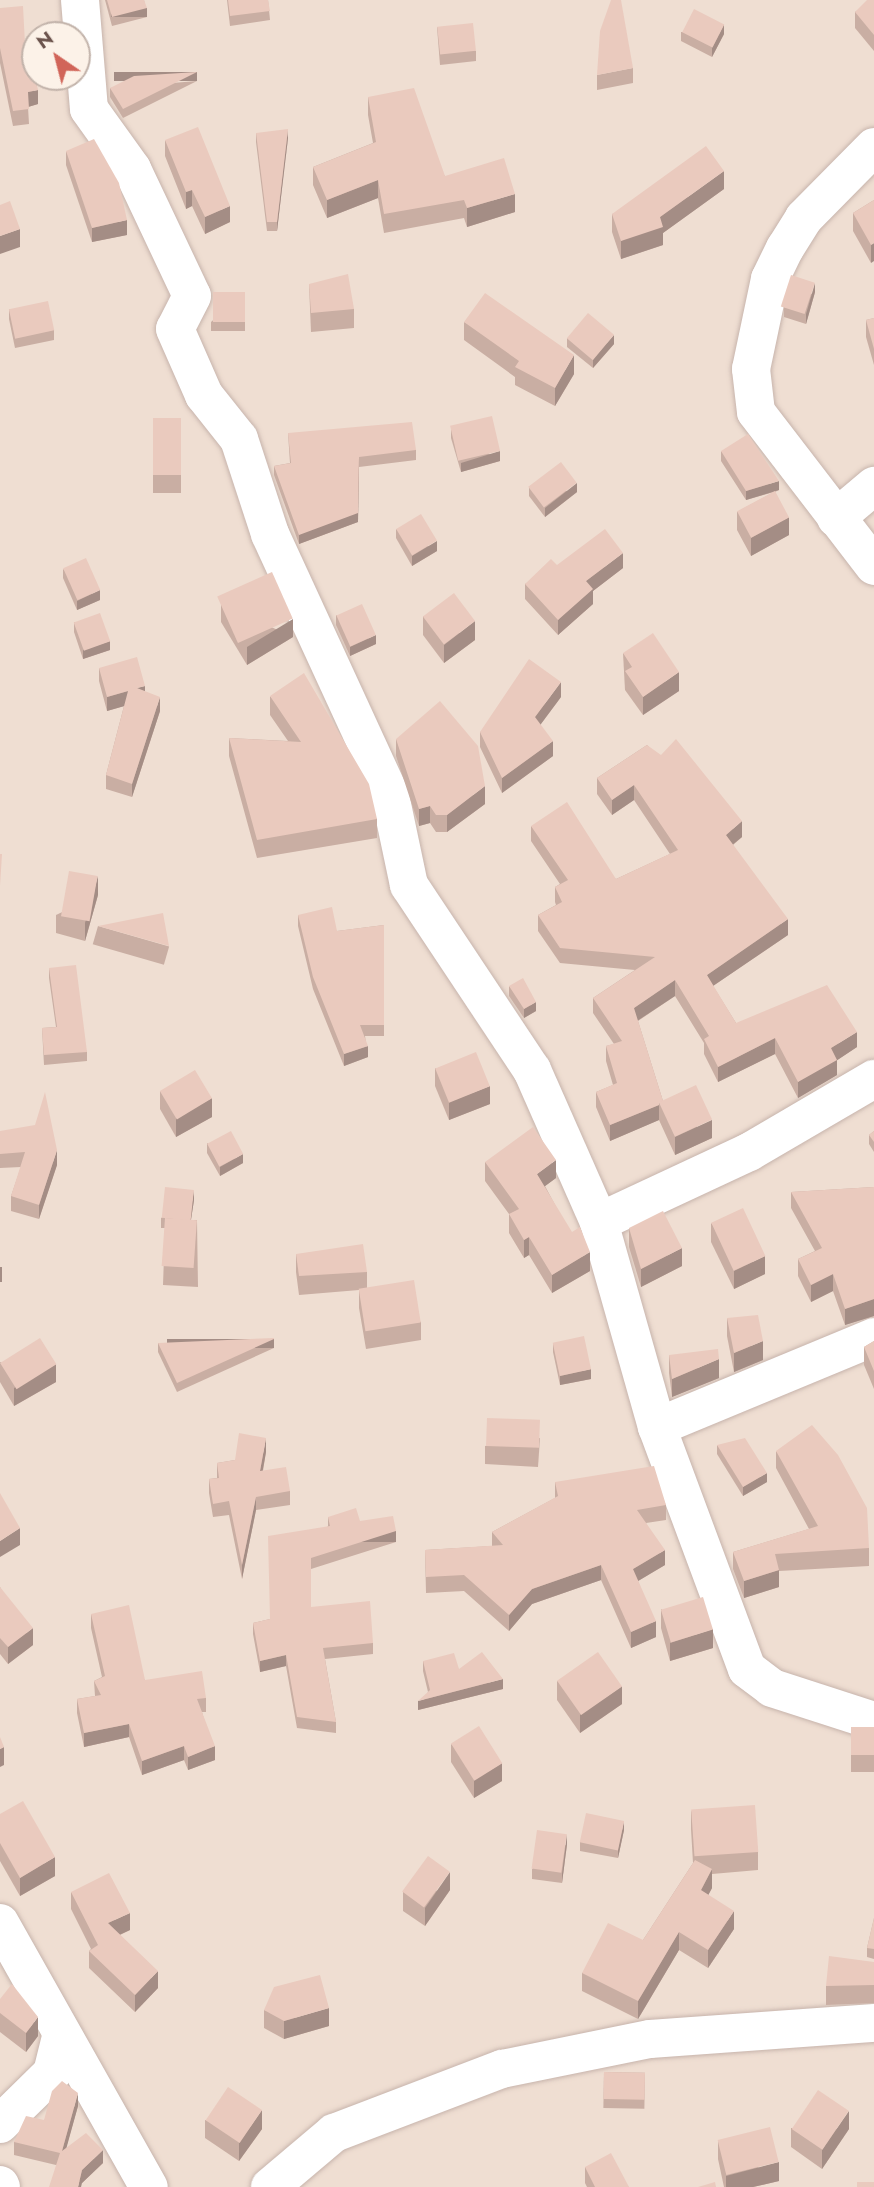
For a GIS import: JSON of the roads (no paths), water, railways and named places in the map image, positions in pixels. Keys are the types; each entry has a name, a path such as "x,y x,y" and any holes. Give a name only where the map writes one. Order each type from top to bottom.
{"street":[{"path":"80,0 89,109 132,169 192,296 175,329 204,395 239,439 270,534 390,794 409,885 532,1070 599,1222 657,1427 747,1669 772,1688 874,1721"},
{"path":"874,147 812,210 785,248 770,279 751,369 756,412 874,566"},
{"path":"836,518 874,486"},
{"path":"599,1222 749,1152 874,1079"},
{"path":"657,1427 874,1337"},
{"path":"0,1923 61,2038 149,2187"},
{"path":"270,2187 334,2133 502,2069 650,2039 874,2023"},
{"path":"0,2124 52,2073 61,2038"}]}
